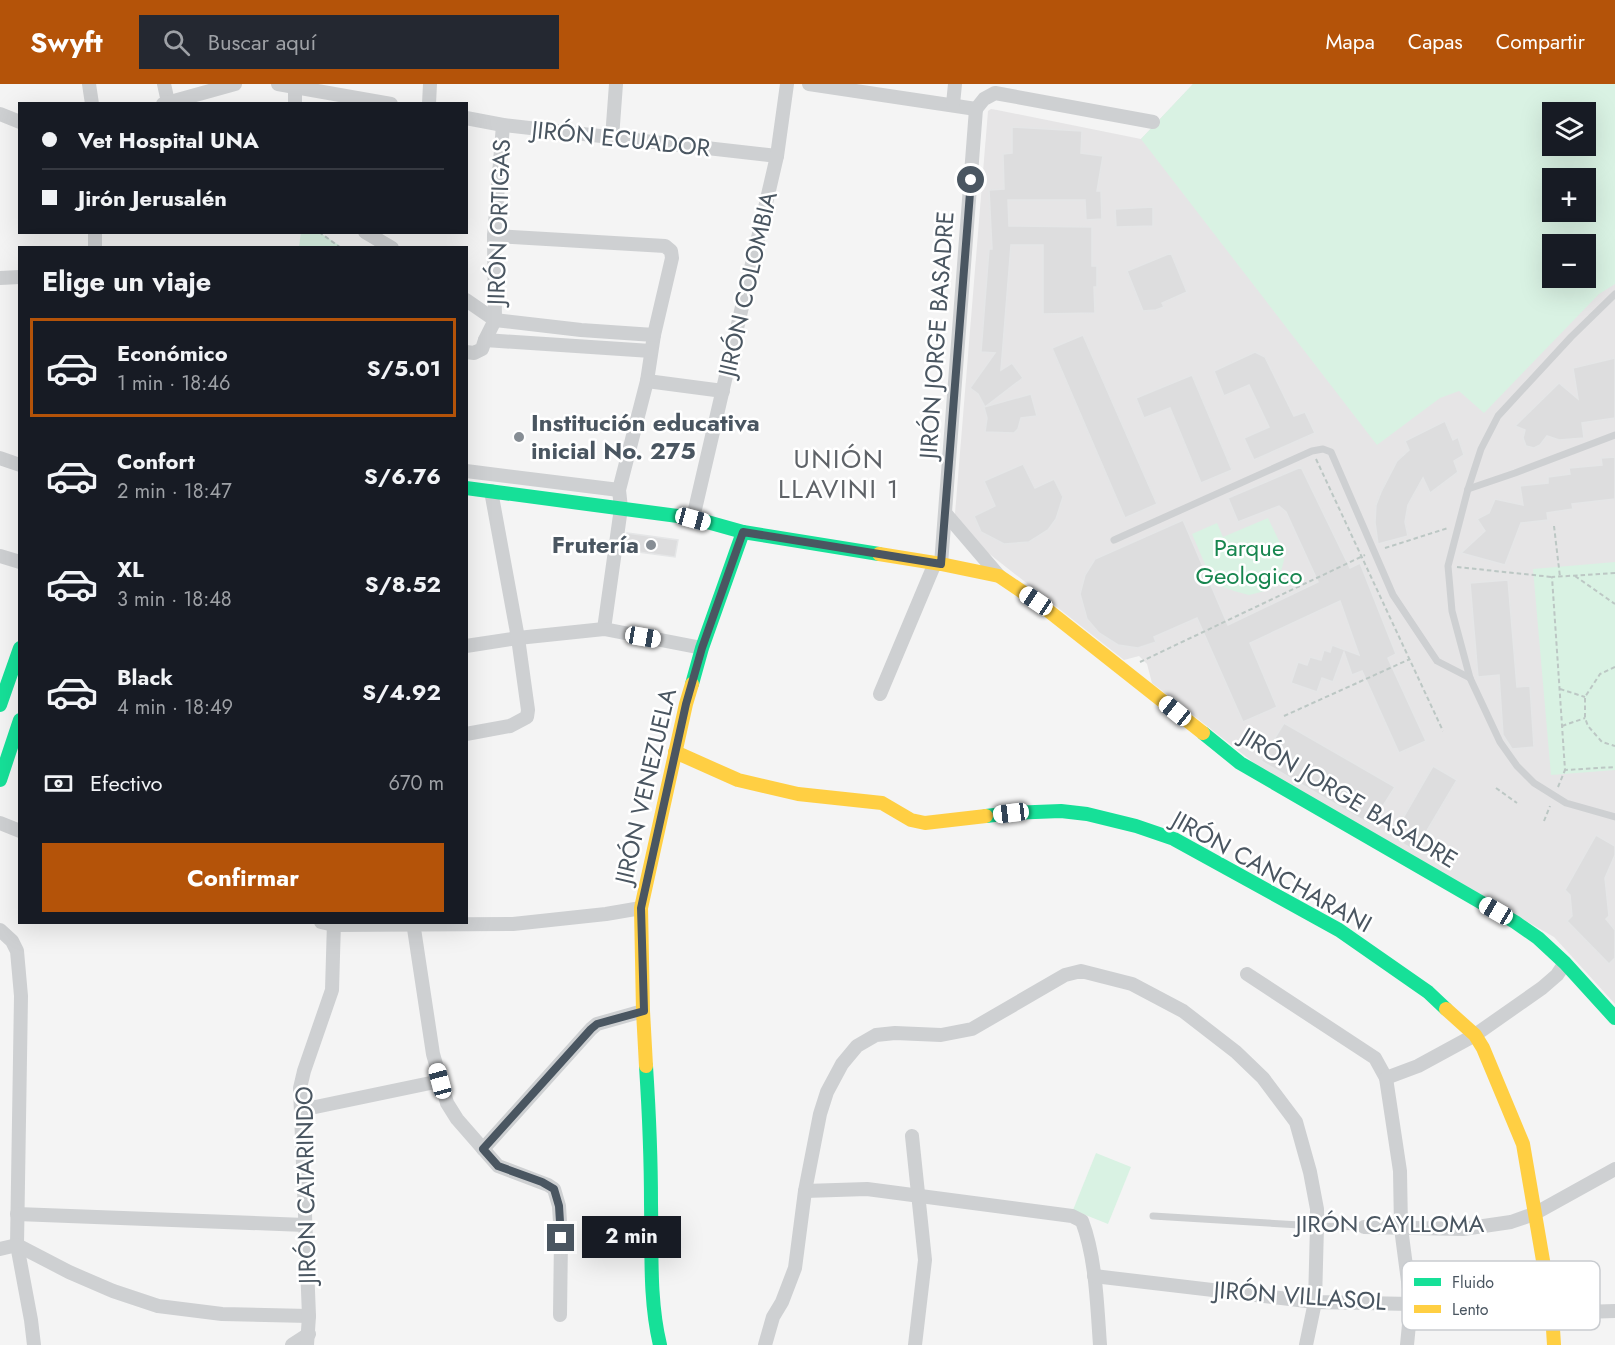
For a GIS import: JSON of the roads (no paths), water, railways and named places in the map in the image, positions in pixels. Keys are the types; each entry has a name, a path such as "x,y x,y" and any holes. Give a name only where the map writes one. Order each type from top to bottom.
{"street":[{"path":"89,84 92,102"},
{"path":"164,84 165,102"},
{"path":"173,102 197,99 235,84"},
{"path":"278,84 295,85 381,102"},
{"path":"429,102 430,84"},
{"path":"612,138 616,84"},
{"name":"JIRÓN COLOMBIA","path":"693,519 777,156 787,84"},
{"path":"809,84 976,109 984,99 994,93 1153,122"},
{"path":"952,104 955,84"},
{"path":"295,85 295,102"},
{"name":"JIRÓN JORGE BASADRE","path":"880,694 938,564 946,514 976,109"},
{"path":"0,114 18,121"},
{"name":"JIRÓN ECUADOR","path":"468,118 503,125 777,156"},
{"name":"JIRÓN ORTIGAS","path":"495,320 494,236 503,125"},
{"path":"369,234 391,242"},
{"path":"494,236 665,246 671,251 672,258 654,335 647,381 619,490 621,508 604,629"},
{"path":"0,278 18,277"},
{"path":"468,301 495,320 581,330 654,335"},
{"path":"468,352 482,349 495,320"},
{"path":"485,340 651,351"},
{"path":"647,381 723,391"},
{"path":"0,458 18,464"},
{"path":"468,471 619,490"},
{"path":"468,488 693,519 743,532 999,576"},
{"path":"468,734 510,726 527,717 528,710 518,638 491,491"},
{"path":"946,514 999,576"},
{"name":"JIRÓN VENEZUELA","path":"660,1345 652,1288 651,1156 641,908 675,752 702,648 743,532"},
{"path":"0,556 18,561"},
{"name":"JIRÓN JORGE BASADRE","path":"999,576 1036,601 1240,763 1515,922 1538,938 1565,963 1615,1018"},
{"path":"468,646 604,629 702,648"},
{"path":"0,705 18,653"},
{"path":"0,780 18,726"},
{"name":"JIRÓN CANCHARANI","path":"675,752 738,780 798,794 882,803 911,820 925,823 1011,813 1061,811 1087,814 1136,826 1174,839 1339,930 1428,992 1475,1035 1483,1048 1523,1144 1543,1261"},
{"path":"0,823 18,830"},
{"path":"560,1315 561,1238 559,1206 554,1189 542,1182 498,1166 457,1119 447,1103 433,1054 413,924 513,924 596,916 641,908"},
{"name":"JIRÓN CATARINDO","path":"308,1340 300,1088 332,990 330,924"},
{"path":"0,930 12,941 17,951 21,996 17,1245 34,1345"},
{"path":"1386,1078 1418,1066 1475,1035 1542,988 1557,975 1565,963"},
{"path":"765,1345 773,1317 782,1302 795,1268 805,1191 820,1114 827,1092 842,1064 856,1046 876,1035 895,1033 941,1035 972,1029 1065,975 1081,971 1132,984 1183,1011 1236,1052 1256,1071 1296,1122 1310,1172 1317,1209 1315,1302 1306,1345"},
{"path":"1247,974 1375,1058 1386,1078 1400,1171 1401,1228 1405,1261"},
{"path":"483,1149 591,1029 597,1024 644,1011"},
{"path":"301,1110 440,1081"},
{"path":"912,1136 925,1260 915,1345"},
{"name":"JIRÓN CAYLLOMA","path":"1364,1227 1463,1229 1511,1222 1534,1214 1615,1169"},
{"path":"805,1191 867,1189 1072,1216 1082,1221 1094,1276 1101,1345"},
{"path":"17,1214 305,1225"},
{"path":"0,1249 17,1245 69,1272 113,1291 158,1306 222,1314 309,1316"},
{"name":"JIRÓN VILLASOL","path":"1094,1276 1315,1302 1402,1304"},
{"name":"JIRÓN VILLASOL","path":"1600,1311 1615,1311"},
{"path":"1407,1345 1408,1330"},
{"name":"JIRÓN CANCHARANI","path":"1553,1330 1554,1345"},
{"path":"292,1345 308,1340"}],"lane":[{"path":"1615,294 1571,337 1498,416 1481,449 1448,566 1452,611 1470,678 1500,742 1517,766 1534,783 1566,802 1615,817"},
{"path":"1468,489 1615,435"},
{"path":"1114,540 1323,448 1331,452 1393,595 1437,661 1470,678"},
{"name":"JIRÓN CAYLLOMA","path":"1153,1216 1317,1227 1364,1227"}],"place":[{"name":"Institución educativa inicial No. 275","path":"519,437"},
{"name":"Frutería","path":"651,545"}],"district":[{"name":"UNIÓN LLAVINI 1","path":"839,474"}],"park label":[{"name":"Parque Geologico","path":"1249,562"}]}
